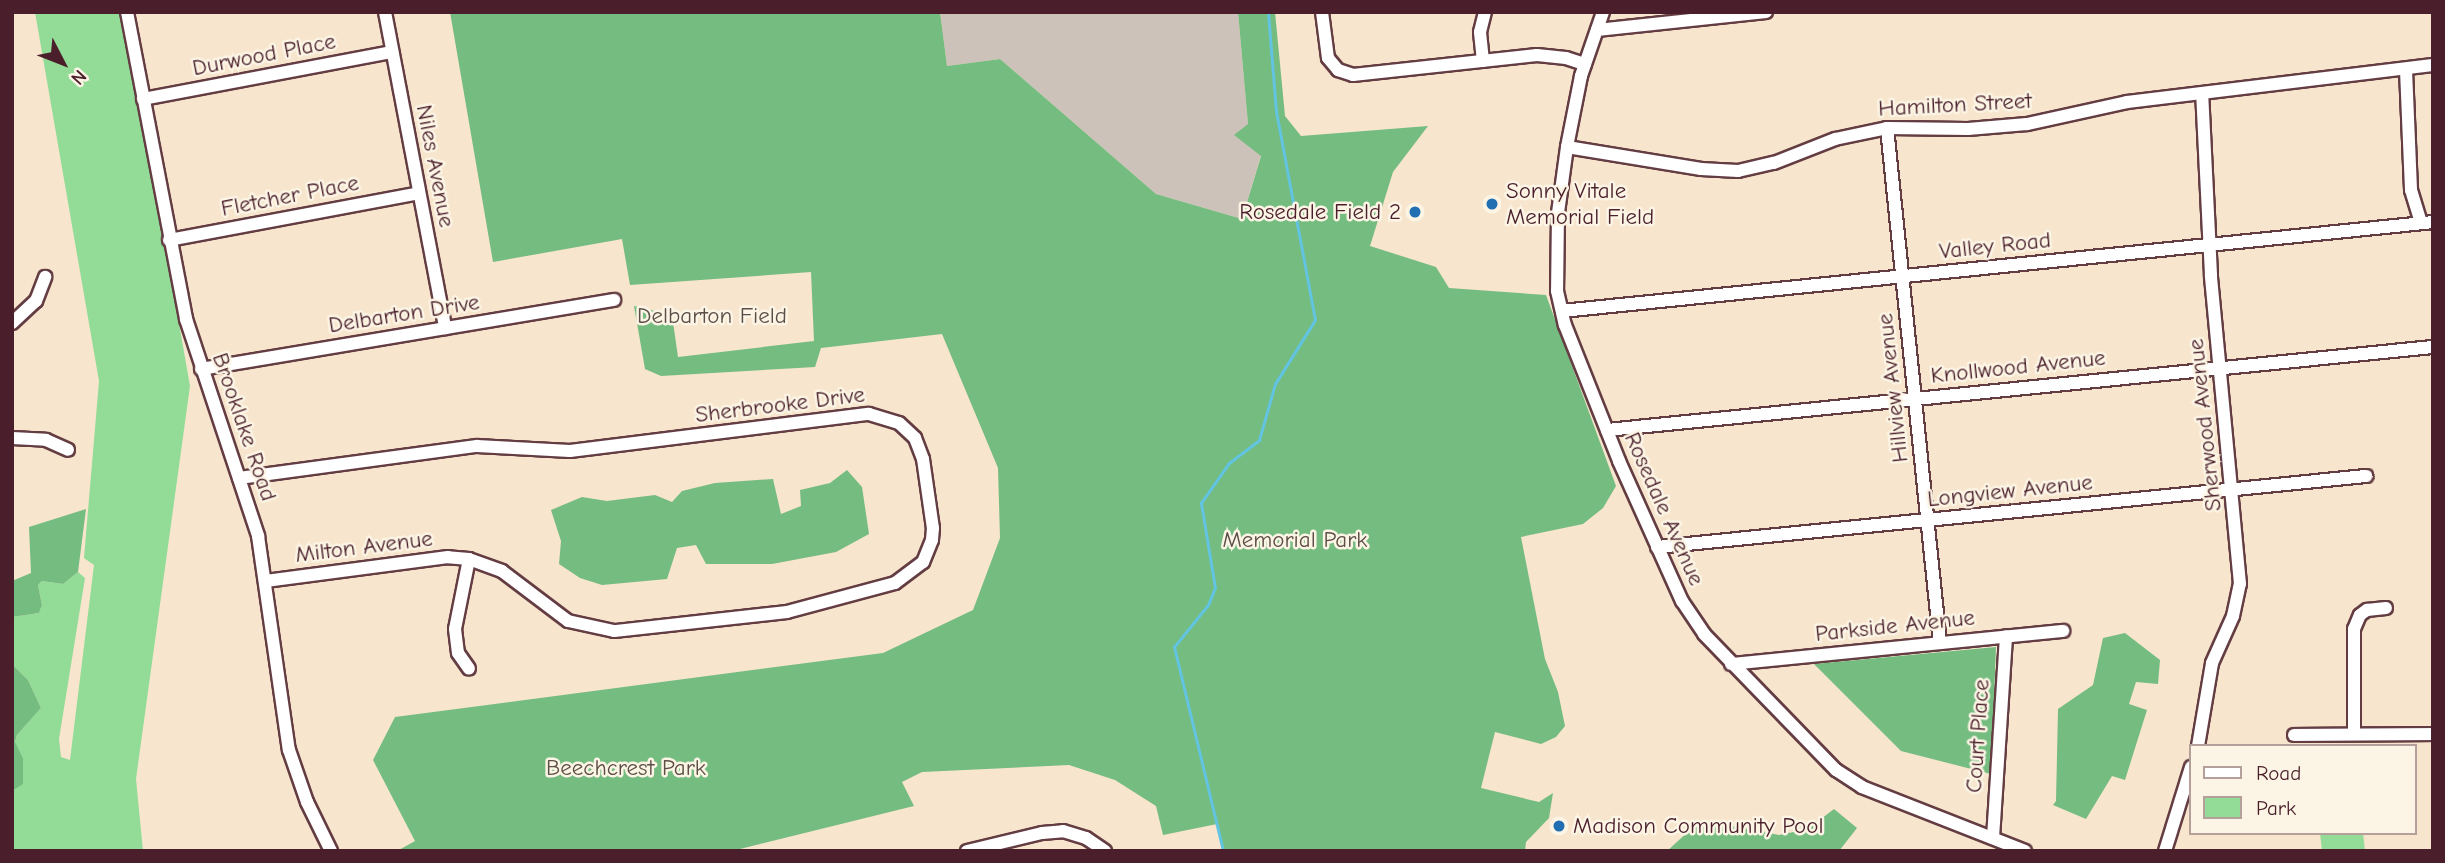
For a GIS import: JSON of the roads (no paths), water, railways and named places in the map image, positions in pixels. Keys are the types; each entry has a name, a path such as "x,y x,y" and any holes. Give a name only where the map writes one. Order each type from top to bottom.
{"street":[{"name":"Brooklake Road","path":"127,12 186,318 258,536 289,750 307,803 331,851"},
{"name":"Niles Avenue","path":"385,12 445,328"},
{"path":"1322,12 1328,58 1345,74 1360,75 1537,55 1585,64"},
{"path":"1483,61 1480,32 1485,12"},
{"name":"Rosedale Avenue","path":"1603,12 1585,64 1567,147 1559,214 1556,277 1562,311 1607,430 1688,613 1731,664 1849,780 2025,851"},
{"path":"1597,30 1766,12"},
{"name":"Durwood Place","path":"143,99 393,52"},
{"name":"Hamilton Street","path":"1567,147 1701,169 1738,171 1774,163 1835,139 1888,128 2008,126 2060,119 2127,102 2433,65"},
{"path":"2406,70 2411,190 2427,223"},
{"name":"Sherwood Avenue","path":"2198,744 2213,663 2238,600 2239,559 2209,246 2202,93"},
{"name":"Hillview Avenue","path":"1888,128 1940,643"},
{"name":"Fletcher Place","path":"169,240 419,193"},
{"name":"Valley Road","path":"1562,311 2427,223"},
{"path":"12,323 36,301 45,278"},
{"name":"Delbarton Drive","path":"201,369 614,300"},
{"name":"Knollwood Avenue","path":"1607,430 2433,347"},
{"name":"Sherbrooke Drive","path":"239,478 477,446 570,451 869,414 899,422 915,439 923,459 933,528 932,540 923,562 895,583 787,612 614,631 568,621 502,571 469,559"},
{"path":"12,438 46,440 68,450"},
{"name":"Longview Avenue","path":"1657,547 2366,476"},
{"name":"Milton Avenue","path":"266,581 448,557 469,559"},
{"path":"469,559 455,629 458,653 469,669"},
{"path":"2354,733 2356,621 2367,610 2386,608"},
{"name":"Parkside Avenue","path":"1731,664 2063,631"},
{"name":"Court Place","path":"1993,838 2006,636"},
{"path":"2294,735 2433,734"},
{"path":"2165,851 2190,770"},
{"path":"967,851 1042,833 1063,831 1086,838 1105,851"}],"waterway":[{"path":"1223,851 1174,647 1208,605 1215,588 1201,503 1229,463 1259,440 1275,384 1315,320 1276,112 1268,12"}],"place":[{"name":"Sonny Vitale Memorial Field","path":"1492,204"},
{"name":"Rosedale Field 2","path":"1415,212"},
{"name":"Madison Community Pool","path":"1559,826"}],"park label":[{"name":"Delbarton Field","path":"712,316"},
{"name":"Memorial Park","path":"1295,540"},
{"name":"Beechcrest Park","path":"626,768"}]}
